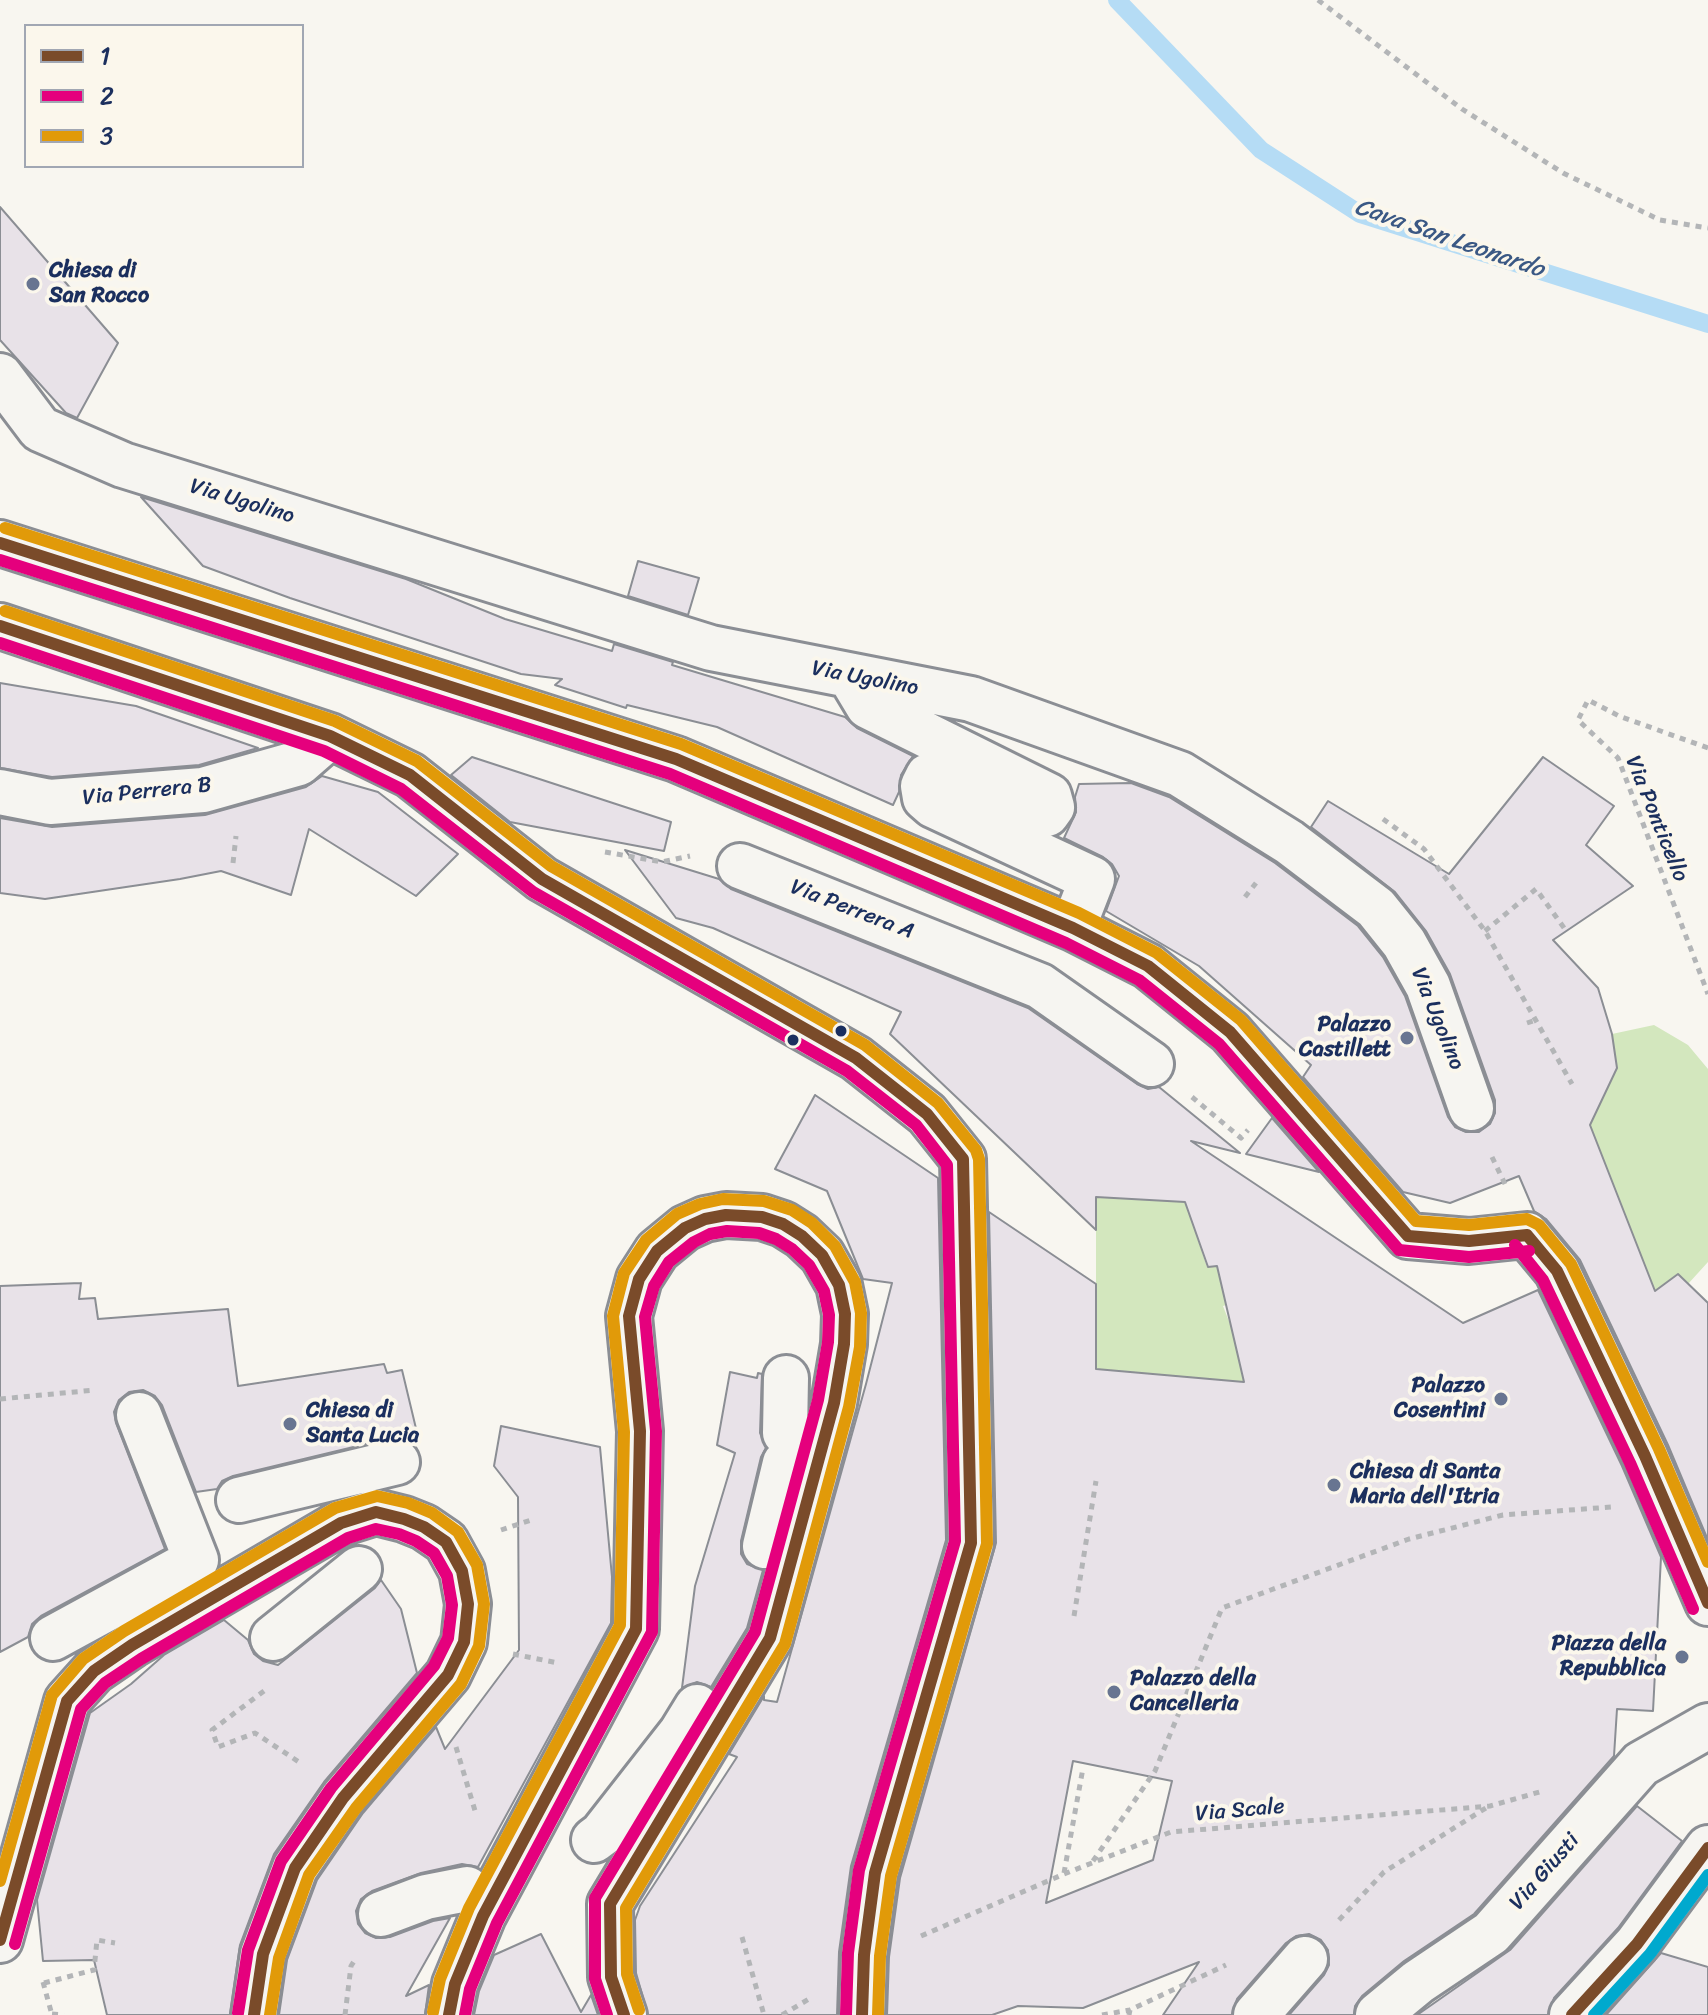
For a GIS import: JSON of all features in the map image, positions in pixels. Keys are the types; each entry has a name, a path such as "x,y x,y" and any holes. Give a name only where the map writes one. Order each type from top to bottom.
{"street":[{"name":"Via Ugolino","path":"0,376 40,429 123,465 711,648 971,699 1180,774 1289,842 1376,908 1404,943 1428,986 1471,1108"},
{"path":"0,543 676,759 1073,928 1148,966 1230,1032 1408,1236 1469,1241 1527,1235 1557,1271 1640,1494 1708,1603"},
{"path":"0,626 330,736 410,775 542,879 856,1058 927,1114 963,1159 971,1543 875,1873 864,1955 862,2015"},
{"path":"850,676 868,706 1049,796 1052,807 1047,814 1039,816 944,772 928,776 923,786 925,798 933,805 1092,879 1073,928"},
{"name":"Via Perrera B","path":"0,792 50,802 203,790 299,763 330,736"},
{"name":"Via Perrera A","path":"740,866 1040,986 1151,1064"},
{"path":"449,2015 455,1984 483,1916 636,1629 640,1431 629,1316 639,1279 657,1251 685,1228 705,1219 726,1215 762,1217 783,1224 802,1236 822,1255 839,1285 845,1314 834,1403 770,1638 610,1904 611,1977 624,2015"},
{"path":"594,1840 602,1834 681,1733 748,1623 785,1448 786,1378"},
{"path":"53,1638 196,1560 139,1415"},
{"path":"239,1500 397,1462"},
{"path":"0,1940 67,1701 94,1671 132,1645 341,1523 376,1512 424,1527 446,1542 462,1571 468,1604 464,1642 448,1675 356,1782 295,1868 263,1954 254,2015"},
{"path":"273,1638 359,1569"},
{"name":"Via Giusti","path":"1378,2015 1418,1982 1491,1933 1641,1764 1708,1726"},
{"path":"1572,2015 1637,1944 1708,1848"},
{"path":"381,1914 426,1897 467,1889"},
{"path":"1256,2015 1305,1959"}],"path":[{"path":"1318,0 1462,109 1563,173 1660,220 1708,228"},
{"name":"Via Ponticello","path":"1708,748 1619,716 1588,700 1578,720 1618,758 1708,994"},
{"path":"1383,819 1424,849 1485,931 1572,1084"},
{"path":"542,879 567,845 662,862 691,856 740,866"},
{"path":"1485,931 1536,889 1567,932"},
{"path":"1527,1023 1536,1020"},
{"path":"1471,1108 1527,1235"},
{"path":"0,1399 128,1387 139,1415"},
{"path":"1074,1616 1096,1481"},
{"path":"1092,1863 1155,1771 1222,1608 1409,1539 1503,1515 1640,1494"},
{"path":"501,1530 534,1519"},
{"path":"273,1638 283,1676 212,1730 218,1747 255,1733 305,1766 356,1782"},
{"path":"454,1740 477,1817 467,1889"},
{"path":"1064,1874 1083,1768"},
{"name":"Via Scale","path":"912,1940 1064,1874 1171,1832 1490,1806 1546,1790"},
{"path":"742,1937 764,2015"},
{"path":"44,1983 94,1970 97,1940 115,1943"},
{"path":"1102,2015 1130,2010"},
{"path":"52,2014 64,2015"}],"green space":[{"path":"1654,1025 1688,1045 1708,1069 1708,1262 1688,1284 1677,1274 1652,1293 1590,1126 1617,1068 1612,1034"},
{"path":"1202,1191 1195,1231 1207,1267 1223,1264 1237,1302 1223,1306 1245,1382 1078,1367 1096,1330 1096,1197"}],"building":[{"name":"Chiesa di San Rocco","path":"0,207 118,343 77,418 66,413 0,340"},
{"path":"141,497 406,579 505,619 612,651 614,644 673,662 672,665 845,717 857,728 913,756 901,775 899,792 893,805 717,727 627,705 626,708 555,685 562,679 521,674 203,566"},
{"path":"638,561 699,578 688,615 628,596"},
{"path":"0,683 136,706 258,748 199,765 52,777 0,768"},
{"path":"472,757 671,822 664,851 510,822 451,775"},
{"path":"1543,757 1614,806 1586,845 1633,886 1553,940 1598,988 1612,1034 1617,1068 1590,1125 1655,1291 1678,1274 1708,1303 1708,1540 1668,1445 1580,1260 1546,1219 1534,1211 1519,1176 1450,1203 1403,1192 1303,1077 1311,1065 1199,966 1106,911 1119,876 1103,857 1064,838 1076,812 1075,797 1079,784 1131,783 1169,797 1275,863 1358,926 1383,957 1405,996 1448,1117 1455,1127 1466,1132 1479,1132 1490,1124 1495,1113 1495,1100 1450,974 1426,931 1395,892 1311,827 1328,801 1449,874"},
{"path":"322,776 378,792 458,854 416,896 309,829 291,895 221,871 45,899 0,893 0,818 52,827 205,815 306,787"},
{"path":"625,850 719,879 731,889 1028,1008 1137,1084 1148,1089 1159,1087 1240,1153 1191,1141 1463,1323 1538,1290 1622,1466 1661,1557 1653,1711 1617,1709 1614,1756 1474,1914 1404,1961 1362,1996 1355,2006 1354,2015 1289,2015 1329,1965 1328,1950 1321,1940 1309,1934 1296,1936 1286,1943 1237,1999 1232,2015 1163,2015 1199,1962 1083,2008 1018,2006 992,2015 887,2015 889,1957 900,1878 996,1543 989,1212 1096,1284 1096,1369 1244,1382 1217,1266 1208,1267 1185,1202 1096,1197 1096,1230 890,1034 901,1012 713,928 676,918","holes":["1073,1761 1172,1781 1153,1860 1046,1903"]},
{"path":"815,1095 938,1178 946,1540 851,1866 839,1952 837,2015 648,2015 636,1973 635,1920 640,1906 737,1757 729,1754 764,1696 764,1700 777,1702 892,1283 863,1279 827,1191 775,1169"},
{"path":"1272,1118 1319,1172 1246,1154"},
{"path":"81,1283 79,1299 95,1298 98,1319 228,1309 238,1386 384,1364 387,1373 402,1370 419,1441 391,1438 233,1476 222,1481 217,1489 196,1492 162,1405 155,1396 143,1390 129,1392 119,1400 114,1412 116,1423 165,1549 41,1616 32,1624 28,1637 0,1652 0,1286"},
{"path":"730,1372 757,1378 758,1373 762,1374 760,1433 766,1448 761,1457 741,1541 741,1554 747,1564 763,1570 747,1628 711,1687 697,1682 682,1688 695,1586 735,1453 717,1445"},
{"path":"501,1426 600,1447 612,1577 611,1623 478,1867 462,1864 421,1873 372,1891 361,1899 356,1911 358,1924 365,1933 376,1938 390,1937 450,1918 406,1996 429,1985 425,2015 279,2015 287,1960 317,1880 363,1813 436,1727 445,1749 519,1650 518,1497 494,1466"},
{"path":"381,1580 401,1609 417,1673 324,1782 274,1854 240,1945 230,2015 107,2015 94,1960 43,1961 37,1900 90,1713 131,1684 164,1655 224,1620 248,1640 254,1654 263,1661 278,1665"},
{"path":"1637,1806 1682,1841 1618,1928 1554,1998 1548,2015 1417,2015 1510,1950"},
{"path":"541,1934 581,2012 591,1995 598,2015 474,2015 479,1991 494,1955"},
{"path":"1661,1953 1708,1967 1708,2015 1606,2015"}],"waterway":[{"name":"Cava San Leonardo","path":"1117,0 1261,150 1360,214 1708,324"}],"transit line":[{"name":"3","path":"5,528 681,744 1079,913 1157,953 1241,1020 1416,1221 1469,1225 1527,1219 1539,1225 1571,1264 1659,1449 1708,1562"},
{"name":"1","path":"0,543 676,759 1073,928 1148,966 1230,1032 1408,1236 1469,1241 1527,1235"},
{"name":"2","path":"0,560 670,774 1066,943 1139,980 1219,1044 1399,1250 1469,1257 1529,1251"},
{"name":"3","path":"5,611 335,721 417,761 551,866 865,1045 938,1103 976,1150 979,1159 987,1544 891,1876 880,1956 878,2015"},
{"name":"1","path":"0,626 330,736 410,775 542,879 856,1058 927,1114 963,1159 971,1543 875,1873 864,1955 862,2015"},
{"name":"2","path":"0,643 324,751 401,789 533,892 847,1071 916,1125 947,1165 955,1541 859,1870 848,1953 846,2014"},
{"name":"3","path":"433,2012 440,1979 469,1908 620,1625 624,1432 613,1316 624,1273 646,1240 677,1214 723,1199 764,1201 792,1210 812,1223 835,1246 855,1282 861,1313 860,1347 849,1407 785,1644 626,1908 627,1974 639,2010"},
{"name":"1","path":"449,2015 455,1984 483,1916 636,1629 640,1431 629,1316 639,1279 657,1251 685,1228 705,1219 726,1215 762,1217 783,1224 802,1236 822,1255 839,1285 845,1314 844,1344 834,1403 770,1638 610,1904 611,1977 624,2015"},
{"name":"2","path":"465,2015 470,1989 497,1923 652,1632 656,1431 645,1317 654,1286 669,1262 694,1242 710,1234 727,1231 759,1233 792,1249 809,1265 824,1291 829,1315 828,1342 818,1400 755,1632 595,1898 595,1979 607,2015"},
{"name":"1","path":"1527,1235 1557,1271 1645,1456 1708,1603"},
{"name":"2","path":"1515,1245 1543,1280 1630,1463 1693,1609"},
{"name":"3","path":"0,1881 52,1695 83,1659 124,1631 335,1508 377,1496 408,1503 432,1513 458,1532 477,1565 484,1604 479,1646 461,1684 356,1808 309,1875 279,1958 270,2015"},
{"name":"1","path":"0,1940 67,1701 94,1671 132,1645 341,1523 376,1512 404,1519 424,1527 446,1542 462,1571 468,1604 464,1642 448,1675 343,1798 295,1868 263,1954 254,2015"},
{"name":"2","path":"15,1944 81,1709 105,1683 348,1538 376,1529 399,1534 434,1553 447,1576 452,1605 448,1638 434,1666 331,1788 281,1861 248,1950 238,2013"},
{"name":"1","path":"1572,2015 1637,1944 1708,1848"},
{"path":"1594,2015 1650,1954 1708,1875"}],"place":[{"name":"Chiesa di San Rocco","path":"33,284"},
{"name":"Palazzo Castillett","path":"1407,1038"},
{"name":"Palazzo Cosentini","path":"1501,1399"},
{"name":"Chiesa di Santa Lucia","path":"290,1424"},
{"name":"Chiesa di Santa Maria dell'Itria","path":"1334,1485"},
{"name":"Piazza della Repubblica","path":"1682,1657"},
{"name":"Palazzo della Cancelleria","path":"1114,1692"}]}
